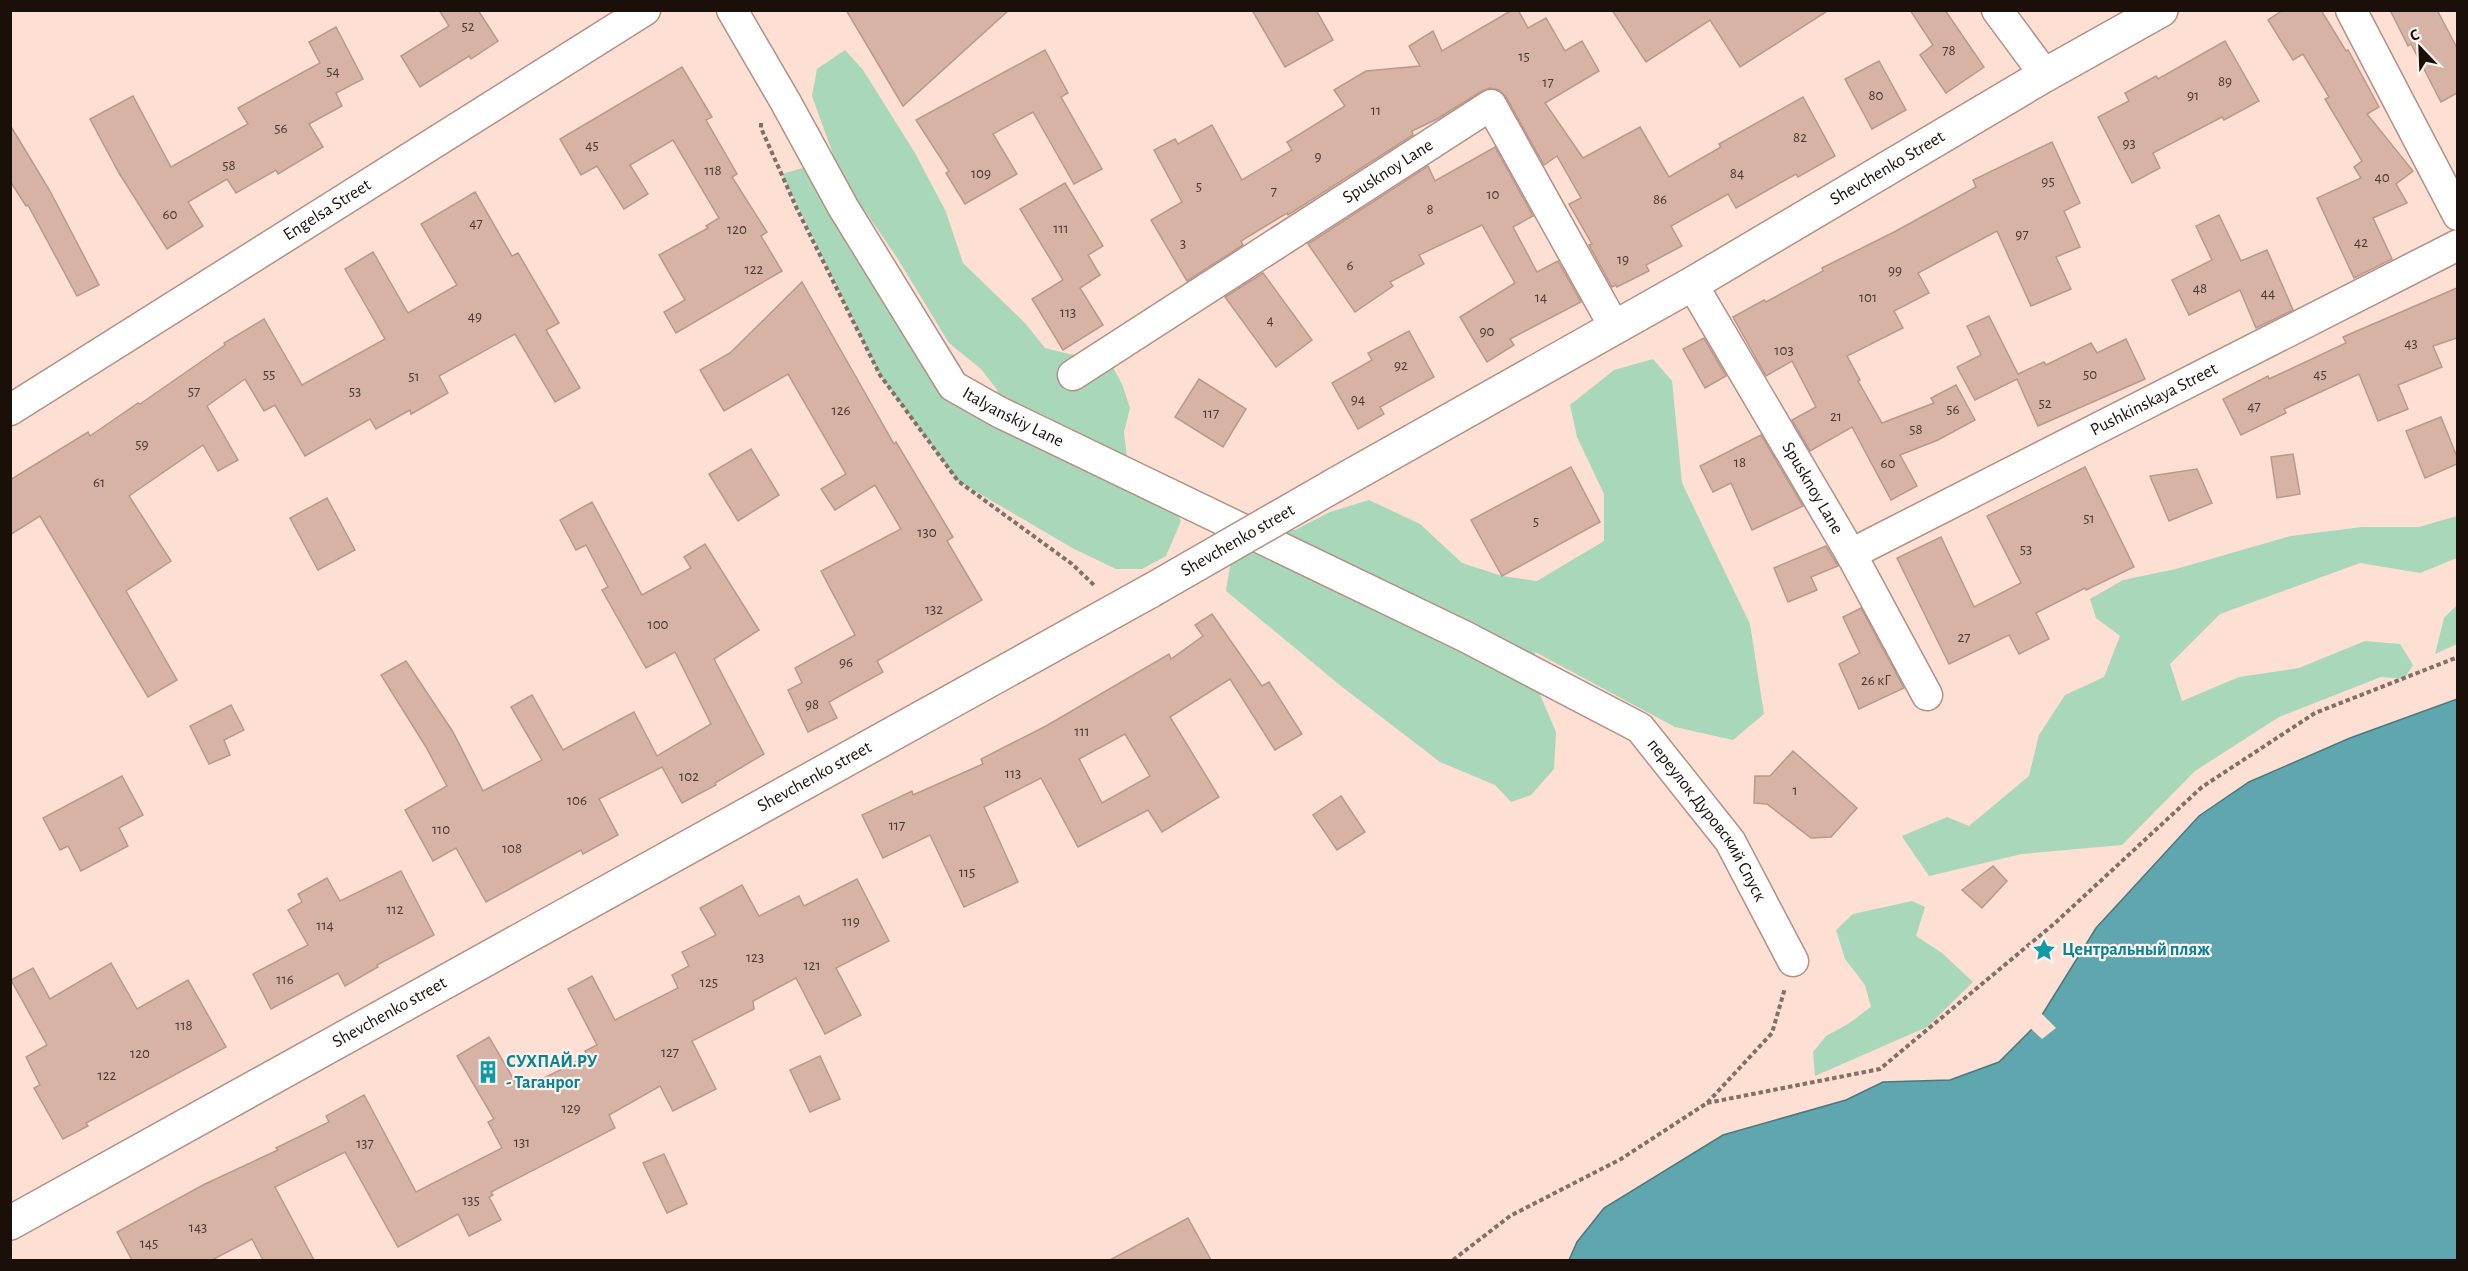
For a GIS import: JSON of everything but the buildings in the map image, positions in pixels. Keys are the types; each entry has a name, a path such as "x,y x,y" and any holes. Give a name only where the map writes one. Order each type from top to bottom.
{"street":[{"name":"Engelsa Street","path":"10,410 645,10"},
{"name":"Italyanskiy Lane","path":"732,10 843,207 953,386 999,412 1435,622"},
{"path":"1997,10 2045,75"},
{"name":"Shevchenko Street","path":"1614,326 1692,284 2045,75 2161,10"},
{"path":"2351,10 2457,215"},
{"name":"Spusknoy Lane","path":"1073,375 1491,105 1614,326"},
{"name":"Pushkinskaya Street","path":"1851,554 2457,244"},
{"name":"Spusknoy Lane","path":"1692,284 1851,554 1927,695"},
{"name":"Shevchenko street","path":"10,1223 1152,590 1614,326"},
{"name":"переулок Дуровский Спуск","path":"1435,622 1640,728 1730,841 1794,962"}],"path":[{"path":"1707,1103 1880,1069 2055,923 2202,788 2315,713 2457,657"},
{"path":"1453,1260 1510,1216 1621,1159 1707,1103 1772,1033 1794,962"}],"green space":[{"path":"845,50 863,70 915,153 946,212 963,263 1025,323 1045,348 1069,354 1108,358 1122,384 1130,408 1124,432 1127,458 1156,474 1181,521 1166,556 1142,569 1116,569 1074,549 958,481 880,375 782,174 806,167 949,368 988,395 998,391 981,369 949,343 896,256 841,176 812,96 817,69"},
{"path":"1653,359 1672,381 1682,483 1750,624 1764,714 1733,740 1675,727 1535,652 1538,690 1556,732 1554,769 1531,795 1511,802 1495,785 1440,762 1341,686 1226,591 1231,560 1273,530 1295,530 1330,512 1369,500 1420,524 1462,563 1502,576 1537,581 1604,541 1604,494 1577,437 1570,405 1614,370"},
{"path":"2457,516 2457,558 2420,573 2360,563 2220,614 2170,664 2182,701 2239,677 2299,668 2365,641 2400,644 2413,665 2404,679 2381,677 2279,717 2195,771 2122,845 2022,854 1929,876 1903,838 1902,836 1947,817 1969,826 2029,776 2039,735 2065,695 2104,677 2120,636 2096,618 2090,599 2123,580 2176,569 2291,536 2362,527 2419,527"},
{"path":"2457,605 2457,644 2435,654 2444,618"},
{"path":"1912,901 1925,907 1916,936 1942,953 1973,982 1927,1027 1815,1076 1813,1052 1826,1036 1848,1024 1871,1007 1865,985 1845,959 1836,930 1853,914"}],"water":[{"path":"2457,699 2457,1260 1569,1260 1577,1242 1604,1208 1723,1135 1846,1100 1883,1082 1950,1080 1999,1062 2031,1030 2042,1015 2096,928 2199,816 2249,782 2350,738"}],"pier":[{"path":"2040,1012 2056,1028 2042,1039 2029,1027"}],"place":[{"name":"Центральный пляж","path":"2044,950"},
{"name":"СУХПАЙ.РУ - Таганрог","path":"488,1072"}]}
